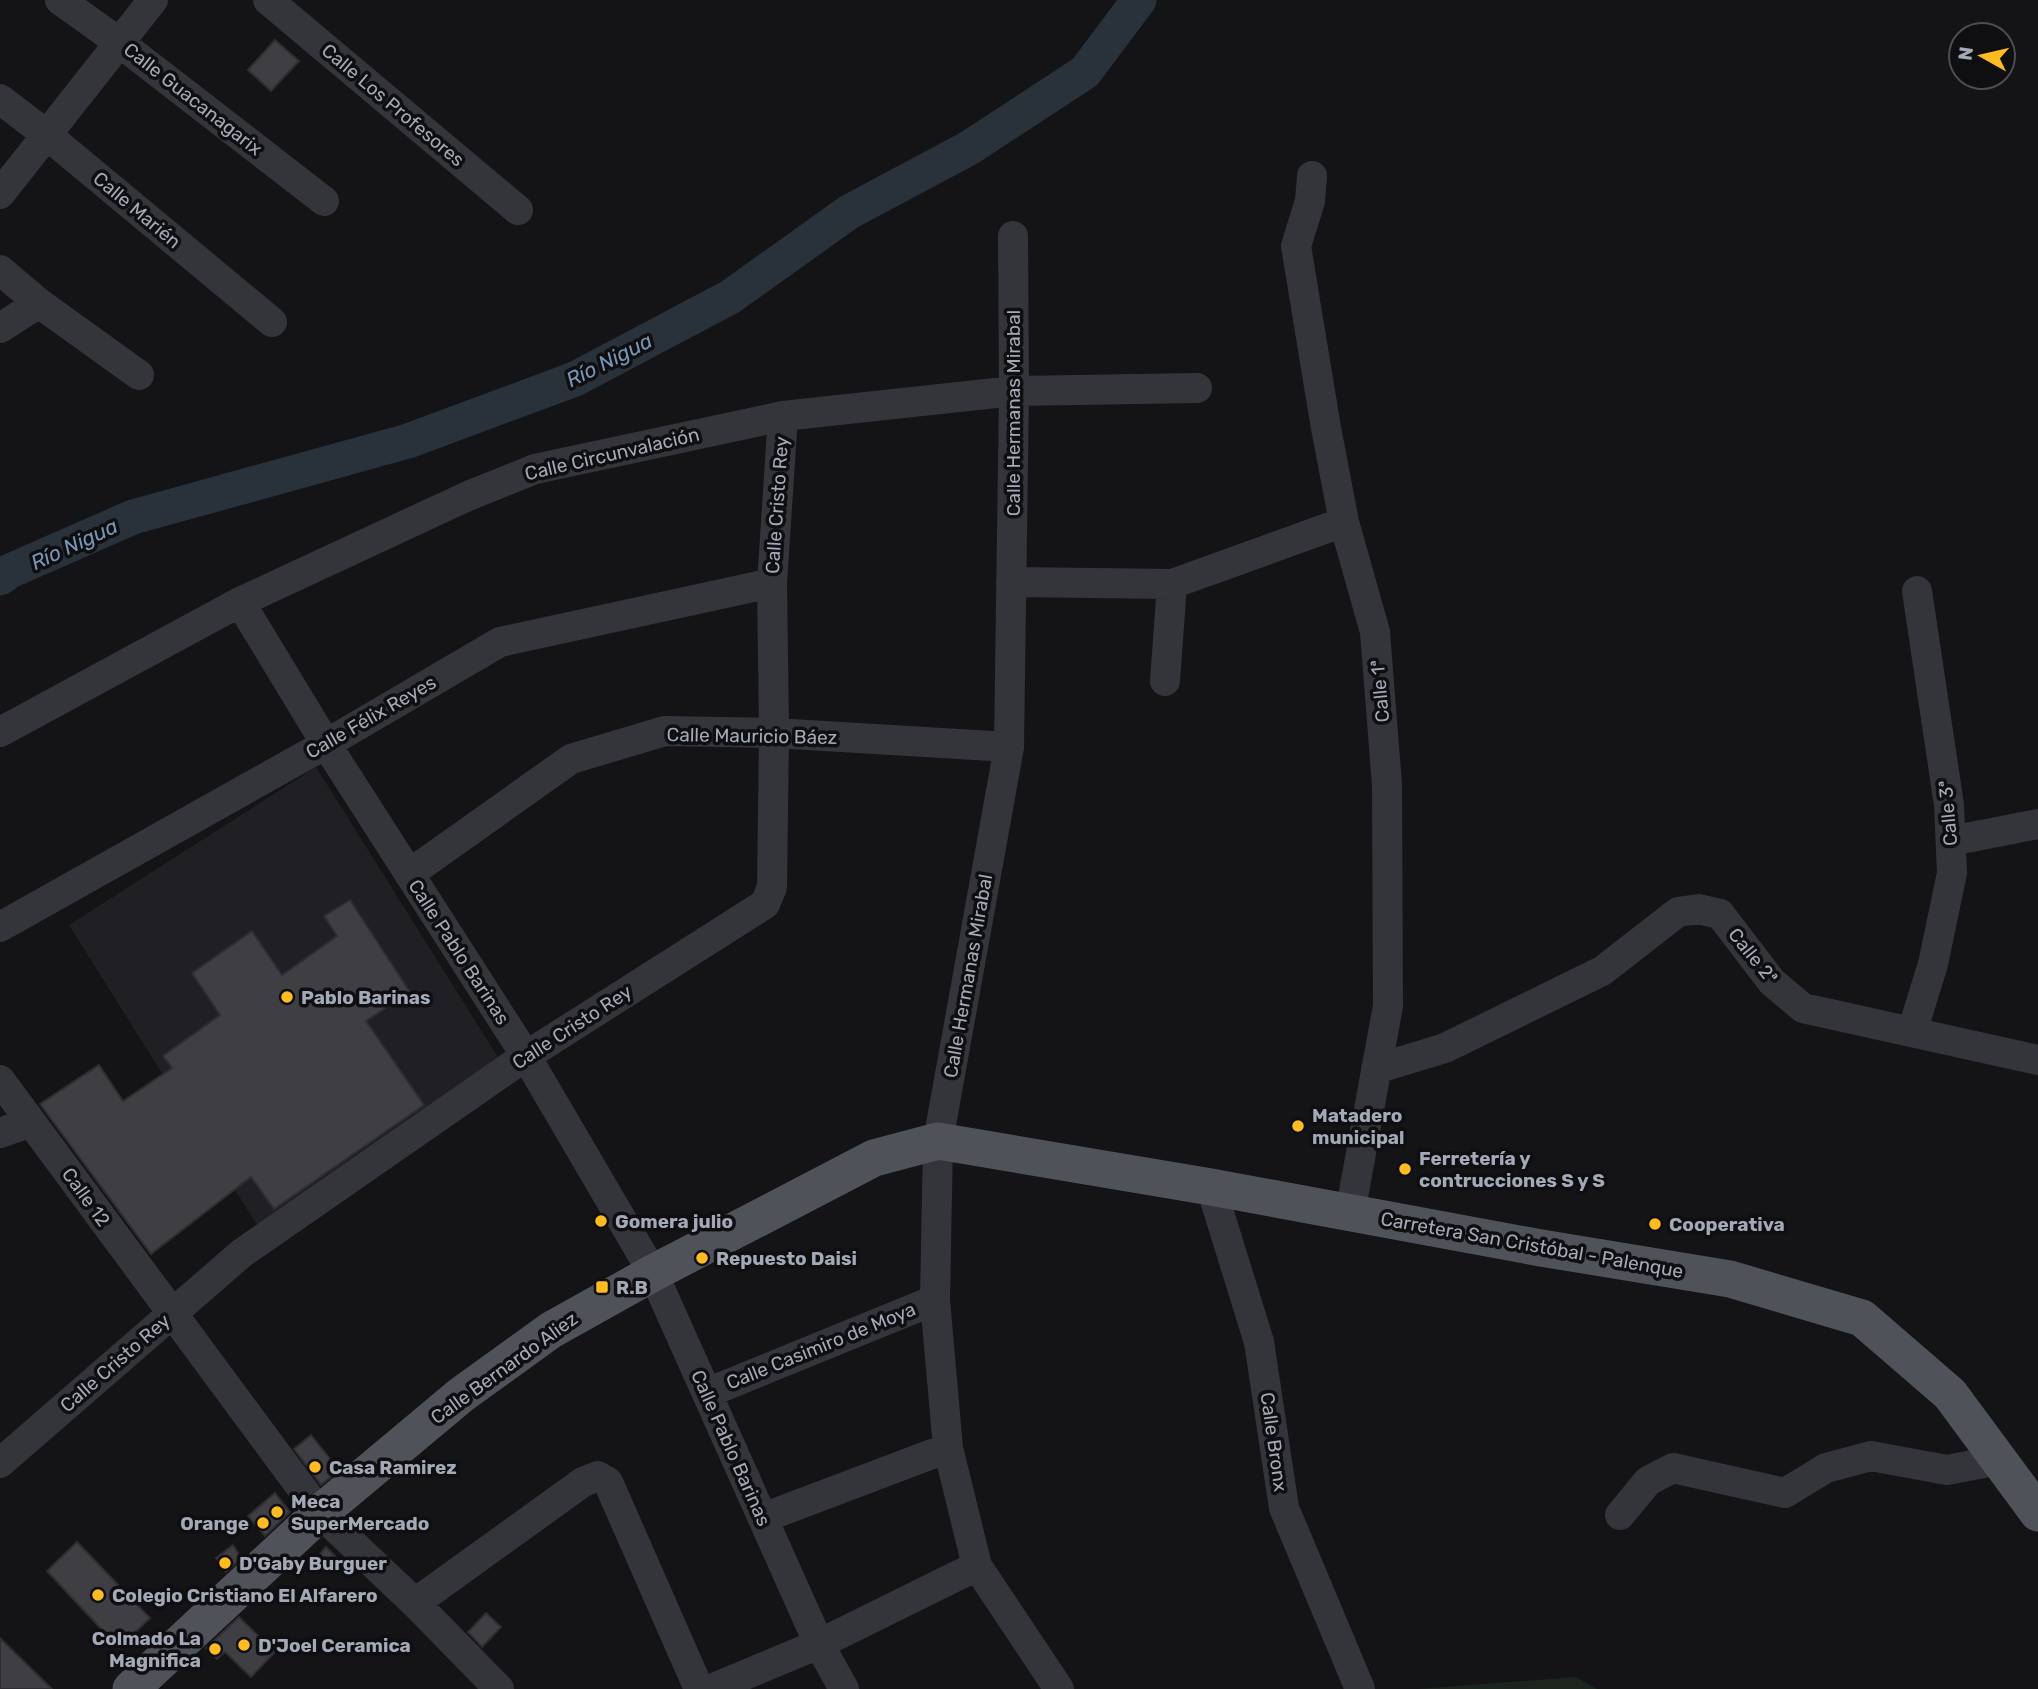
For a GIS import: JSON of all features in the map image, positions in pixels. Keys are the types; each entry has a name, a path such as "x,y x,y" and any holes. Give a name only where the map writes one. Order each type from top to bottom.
{"main road":[{"name":"Carretera San Cristóbal - Palenque","path":"938,1142 1211,1187 1541,1248 1730,1279 1862,1318 1950,1394 2038,1513"},
{"name":"Calle Bernardo Aliez","path":"131,1689 320,1513 461,1395 541,1337 653,1273 874,1158 938,1142"}],"street":[{"name":"Calle Guacanagarix","path":"60,0 120,43 324,201"},
{"path":"0,194 153,0"},
{"name":"Calle Los Profesores","path":"268,0 518,210"},
{"name":"Calle Marién","path":"0,99 272,323"},
{"name":"Calle 1ª","path":"1312,176 1310,201 1296,246 1344,522 1375,632 1387,785 1388,1006 1350,1213"},
{"name":"Calle Hermanas Mirabal","path":"1013,236 1014,391 1009,747 938,1142 934,1300 948,1448 977,1566 1059,1689"},
{"path":"0,270 39,303 139,375"},
{"path":"0,328 39,303"},
{"name":"Calle Circunvalación","path":"0,732 240,602 468,496 535,469 783,416 1014,391 1197,388"},
{"name":"Calle Cristo Rey","path":"0,1463 242,1254 526,1056 765,904 772,887 772,583 783,416"},
{"path":"1011,582 1172,584 1344,522"},
{"name":"Calle Félix Reyes","path":"0,927 326,744 500,642 772,583"},
{"path":"1165,681 1172,584"},
{"name":"Calle 3ª","path":"1912,1032 1933,964 1952,873 1949,805 1917,591"},
{"name":"Calle Pablo Barinas","path":"240,602 326,744 526,1056 653,1273 819,1644 844,1689"},
{"name":"Calle Mauricio Báez","path":"409,874 571,759 665,731 774,733 1009,747"},
{"path":"1951,841 2038,824"},
{"name":"Calle 2ª","path":"1376,1069 1446,1048 1590,977 1602,971 1678,912 1698,909 1720,914 1772,982 1803,1008 2038,1060"},
{"name":"Calle 12","path":"0,1080 320,1513 415,1602 499,1689"},
{"path":"0,1133 31,1122"},
{"name":"Calle Bronx","path":"1211,1187 1259,1342 1284,1508 1360,1689"},
{"name":"Calle Casimiro de Moya","path":"707,1392 934,1300"},
{"path":"763,1518 948,1448"},
{"path":"1620,1515 1648,1482 1673,1468 1785,1493 1826,1468 1871,1456 1947,1470 1999,1460"},
{"path":"415,1602 583,1482 598,1476 608,1482 699,1689"},
{"path":"711,1689 819,1644 977,1566"}],"shaded area":[{"name":"Pablo Barinas","path":"316,767 506,1070 259,1228 69,925"},
{"path":"1576,1677 1597,1689 1417,1689"}],"building":[{"path":"275,40 299,61 271,91 248,70"},
{"path":"350,900 410,992 366,1021 424,1105 274,1209 251,1177 151,1254 40,1104 99,1065 123,1101 172,1068 163,1056 220,1015 192,973 252,931 282,975 337,936 324,916"},
{"path":"311,1435 339,1470 321,1485 294,1449"},
{"path":"275,1493 290,1512 265,1536 248,1516"},
{"name":"Colegio Cristiano El Alfarero","path":"77,1542 150,1618 119,1648 47,1571"},
{"path":"233,1545 241,1558 226,1572 216,1558"},
{"path":"326,1547 337,1558 324,1572 313,1562"},
{"path":"486,1613 501,1627 482,1647 468,1632"},
{"name":"D'Joel Ceramica","path":"239,1617 275,1652 251,1677 225,1652 217,1659 206,1648"},
{"path":"0,1638 52,1689 0,1689"}],"waterway":[{"name":"Río Nigua","path":"0,578 10,571 133,517 408,441 575,379 730,297 849,212 969,148 1085,72 1139,0"}],"place":[{"name":"Pablo Barinas","path":"287,997"},
{"name":"Matadero municipal","path":"1298,1126"},
{"name":"Ferretería y contrucciones S y S","path":"1405,1169"},
{"name":"Gomera julio","path":"601,1221"},
{"name":"Cooperativa","path":"1655,1224"},
{"name":"Repuesto Daisi","path":"702,1258"},
{"name":"R.B","path":"602,1287"},
{"name":"Casa Ramirez","path":"315,1467"},
{"name":"Meca SuperMercado","path":"277,1512"},
{"name":"Orange","path":"263,1523"},
{"name":"D'Gaby Burguer","path":"225,1563"},
{"name":"Colegio Cristiano El Alfarero","path":"98,1595"},
{"name":"D'Joel Ceramica","path":"244,1645"},
{"name":"Colmado La Magnifica","path":"215,1649"}]}
